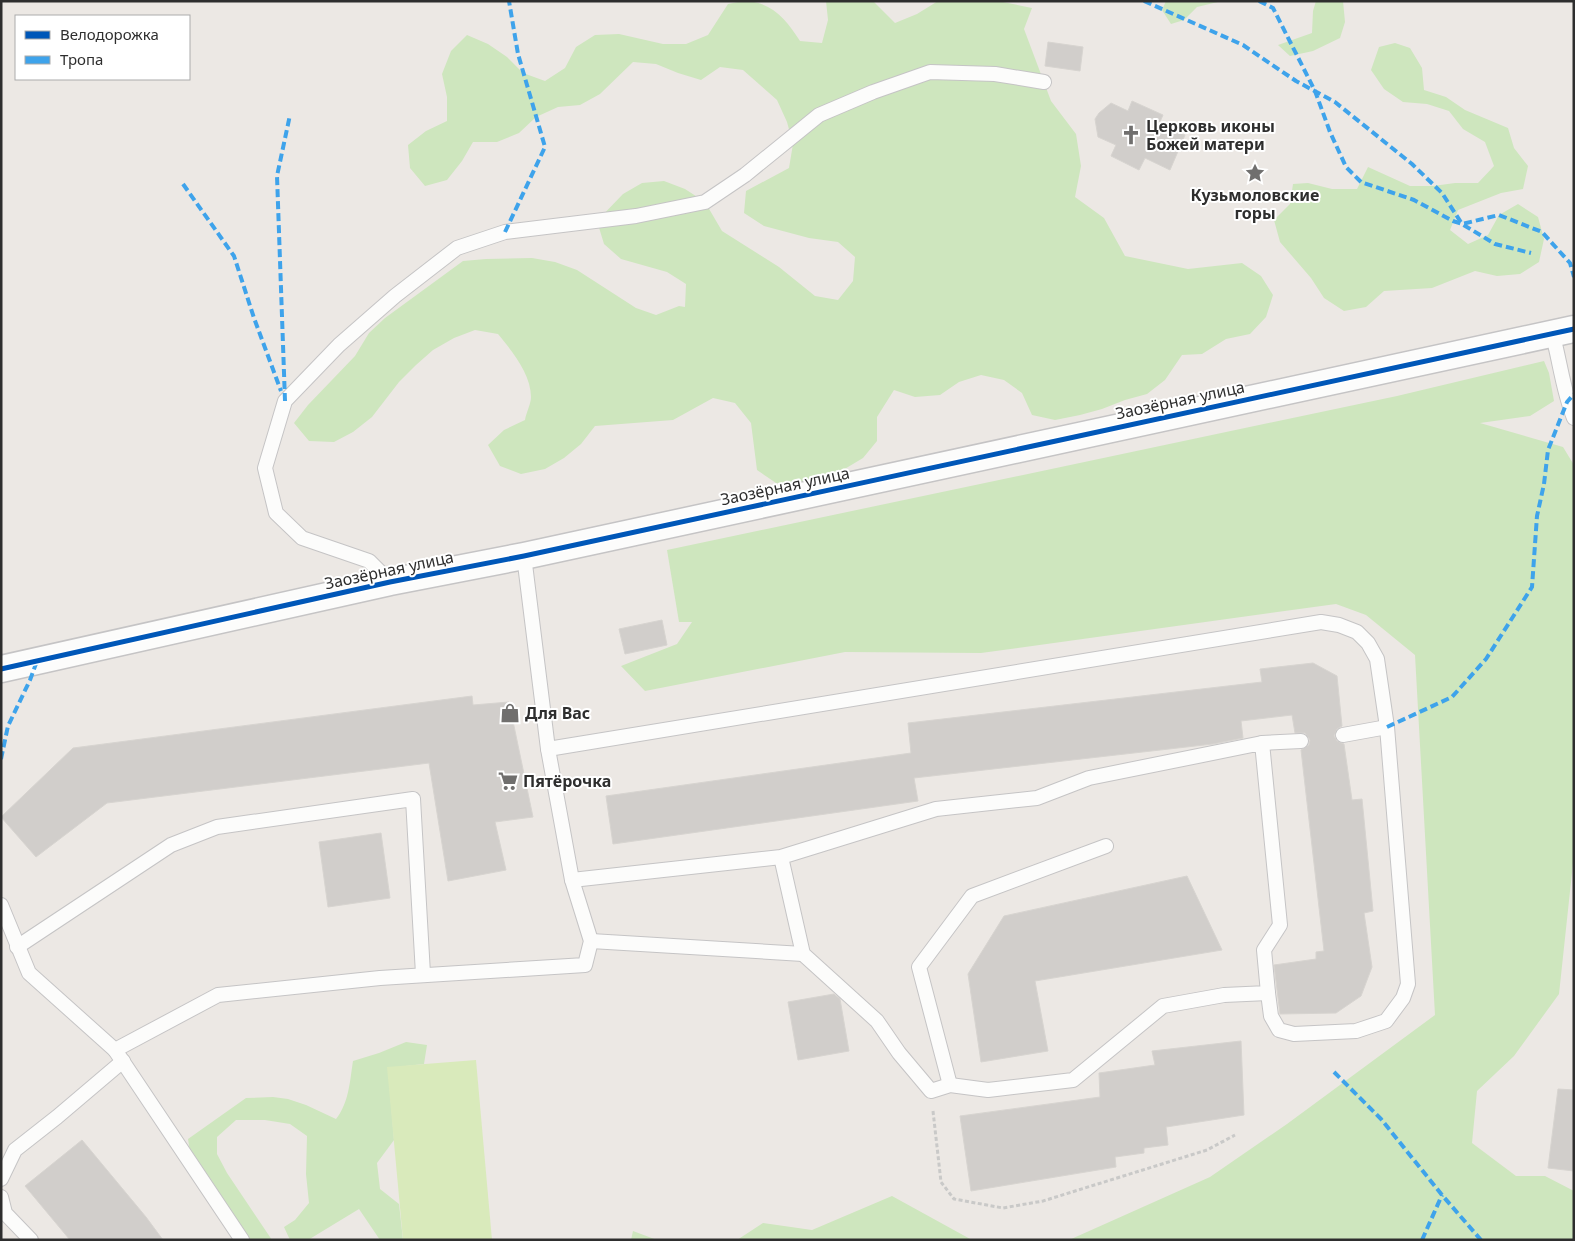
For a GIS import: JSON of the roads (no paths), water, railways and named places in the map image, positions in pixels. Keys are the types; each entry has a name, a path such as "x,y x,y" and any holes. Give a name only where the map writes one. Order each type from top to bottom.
{"street":[{"name":"Заозёрная улица","path":"1,669 390,582 524,556 1563,331"}],"lane":[{"path":"390,582 369,561 302,538 276,513 265,468 285,401 339,345 395,296 457,248 505,232 636,216 705,202 745,175 820,115 873,92 930,72 995,74 1044,82"},
{"path":"1563,331 1559,357 1568,402 1574,418"},
{"path":"1,1179 15,1150 57,1117 119,1055 218,995 423,974 585,965 590,941 572,880 548,749 524,556"},
{"path":"548,749 1320,622 1339,625 1356,632 1368,643 1377,659 1387,726 1408,984 1404,998 1386,1021 1356,1032 1294,1034 1279,1030 1271,1016 1264,950 1280,925 1262,743"},
{"path":"1343,735 1387,726"},
{"path":"572,880 781,857 936,810 1037,798 1089,778 1262,743 1300,741"},
{"path":"17,947 171,845 217,827 412,799 423,974"},
{"path":"950,1086 919,967 972,896 1106,846"},
{"path":"781,857 803,954 876,1021 899,1053 931,1091 950,1086 988,1090 1072,1080 1163,1006 1224,995 1268,993"},
{"path":"1,905 29,973 119,1055 242,1240"},
{"path":"590,941 803,954"},
{"path":"1,1197 5,1213 32,1240"}],"place":[{"name":"Церковь иконы Божей матери","path":"1131,135"},
{"name":"Кузьмоловские горы","path":"1255,173"},
{"name":"Для Вас","path":"510,713"},
{"name":"Пятёрочка","path":"508,781"}]}
